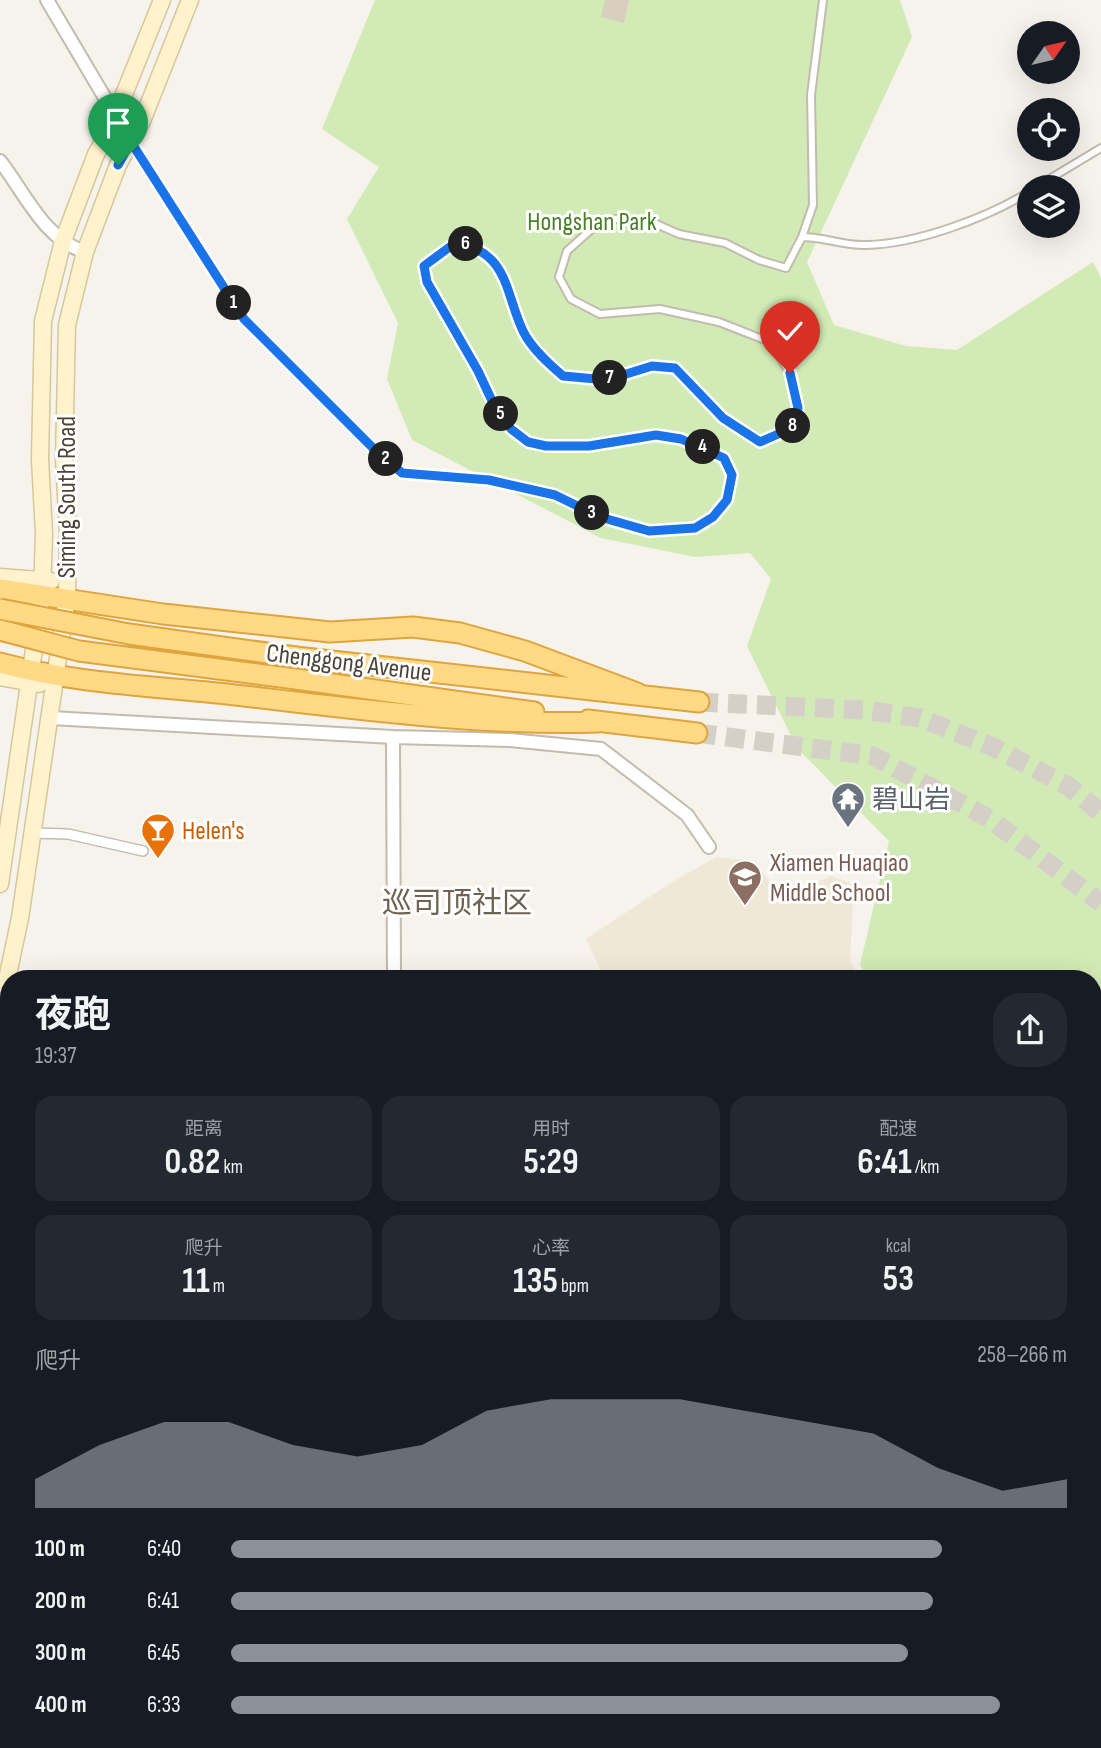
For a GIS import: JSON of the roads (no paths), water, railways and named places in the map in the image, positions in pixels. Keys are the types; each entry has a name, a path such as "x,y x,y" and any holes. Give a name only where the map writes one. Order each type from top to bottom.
{"highway":[{"path":"0,589 67,589 163,614 330,632 413,627 460,633 525,651 637,693"},
{"name":"Chenggong Avenue","path":"0,609 129,634 296,657 699,702"},
{"name":"Chenggong Avenue","path":"0,630 79,651 598,722 697,733"},
{"path":"0,663 32,677 56,682 539,724 598,722"}],"main road":[{"name":"Siming South Road","path":"0,884 32,677 42,588 40,459 43,321 63,241 96,154 115,115 162,0"},
{"name":"Siming South Road","path":"8,970 51,718 67,589 64,459 67,325 85,252 118,165 131,142 190,0"},
{"path":"0,577 42,588"},
{"path":"0,677 32,677"}],"street":[{"path":"47,0 131,142"},
{"path":"0,161 26,201 63,241 85,252"},
{"path":"51,718 393,737 510,740 600,749 687,815 709,847"},
{"path":"393,737 394,970"},
{"path":"33,833 68,834 143,852"}],"lane":[{"path":"131,142 244,319 372,447 402,473 489,480 555,495 600,517 649,531 695,528 713,517 727,500 732,475 724,458 681,439 656,435 589,446 546,446 528,442 511,429 494,405 478,371 427,282 424,266 455,243 468,245 505,275 514,310 525,335 563,376 607,380 652,366 675,368 723,418 760,442 792,428 798,408 790,373 770,342 719,322 660,309 600,314 571,299 559,276 567,251 603,219 647,220 679,234 726,243 759,260 786,268 802,237 813,205 811,95 823,0"},
{"path":"1056,175 1101,148"},
{"path":"802,237 824,237 865,246 943,232 1017,198"}],"tunnel":[{"path":"699,702 864,710 920,718 993,747 1068,786 1101,813"},
{"path":"697,733 873,756 990,819 1101,903"}],"place":[{"name":"碧山岩","path":"848,829"},
{"name":"Helen's","path":"158,860"},
{"name":"Xiamen Huaqiao Middle School","path":"745,907"}],"district":[{"name":"巡司顶社区","path":"457,903"}],"park label":[{"name":"Hongshan Park","path":"592,221"}]}
